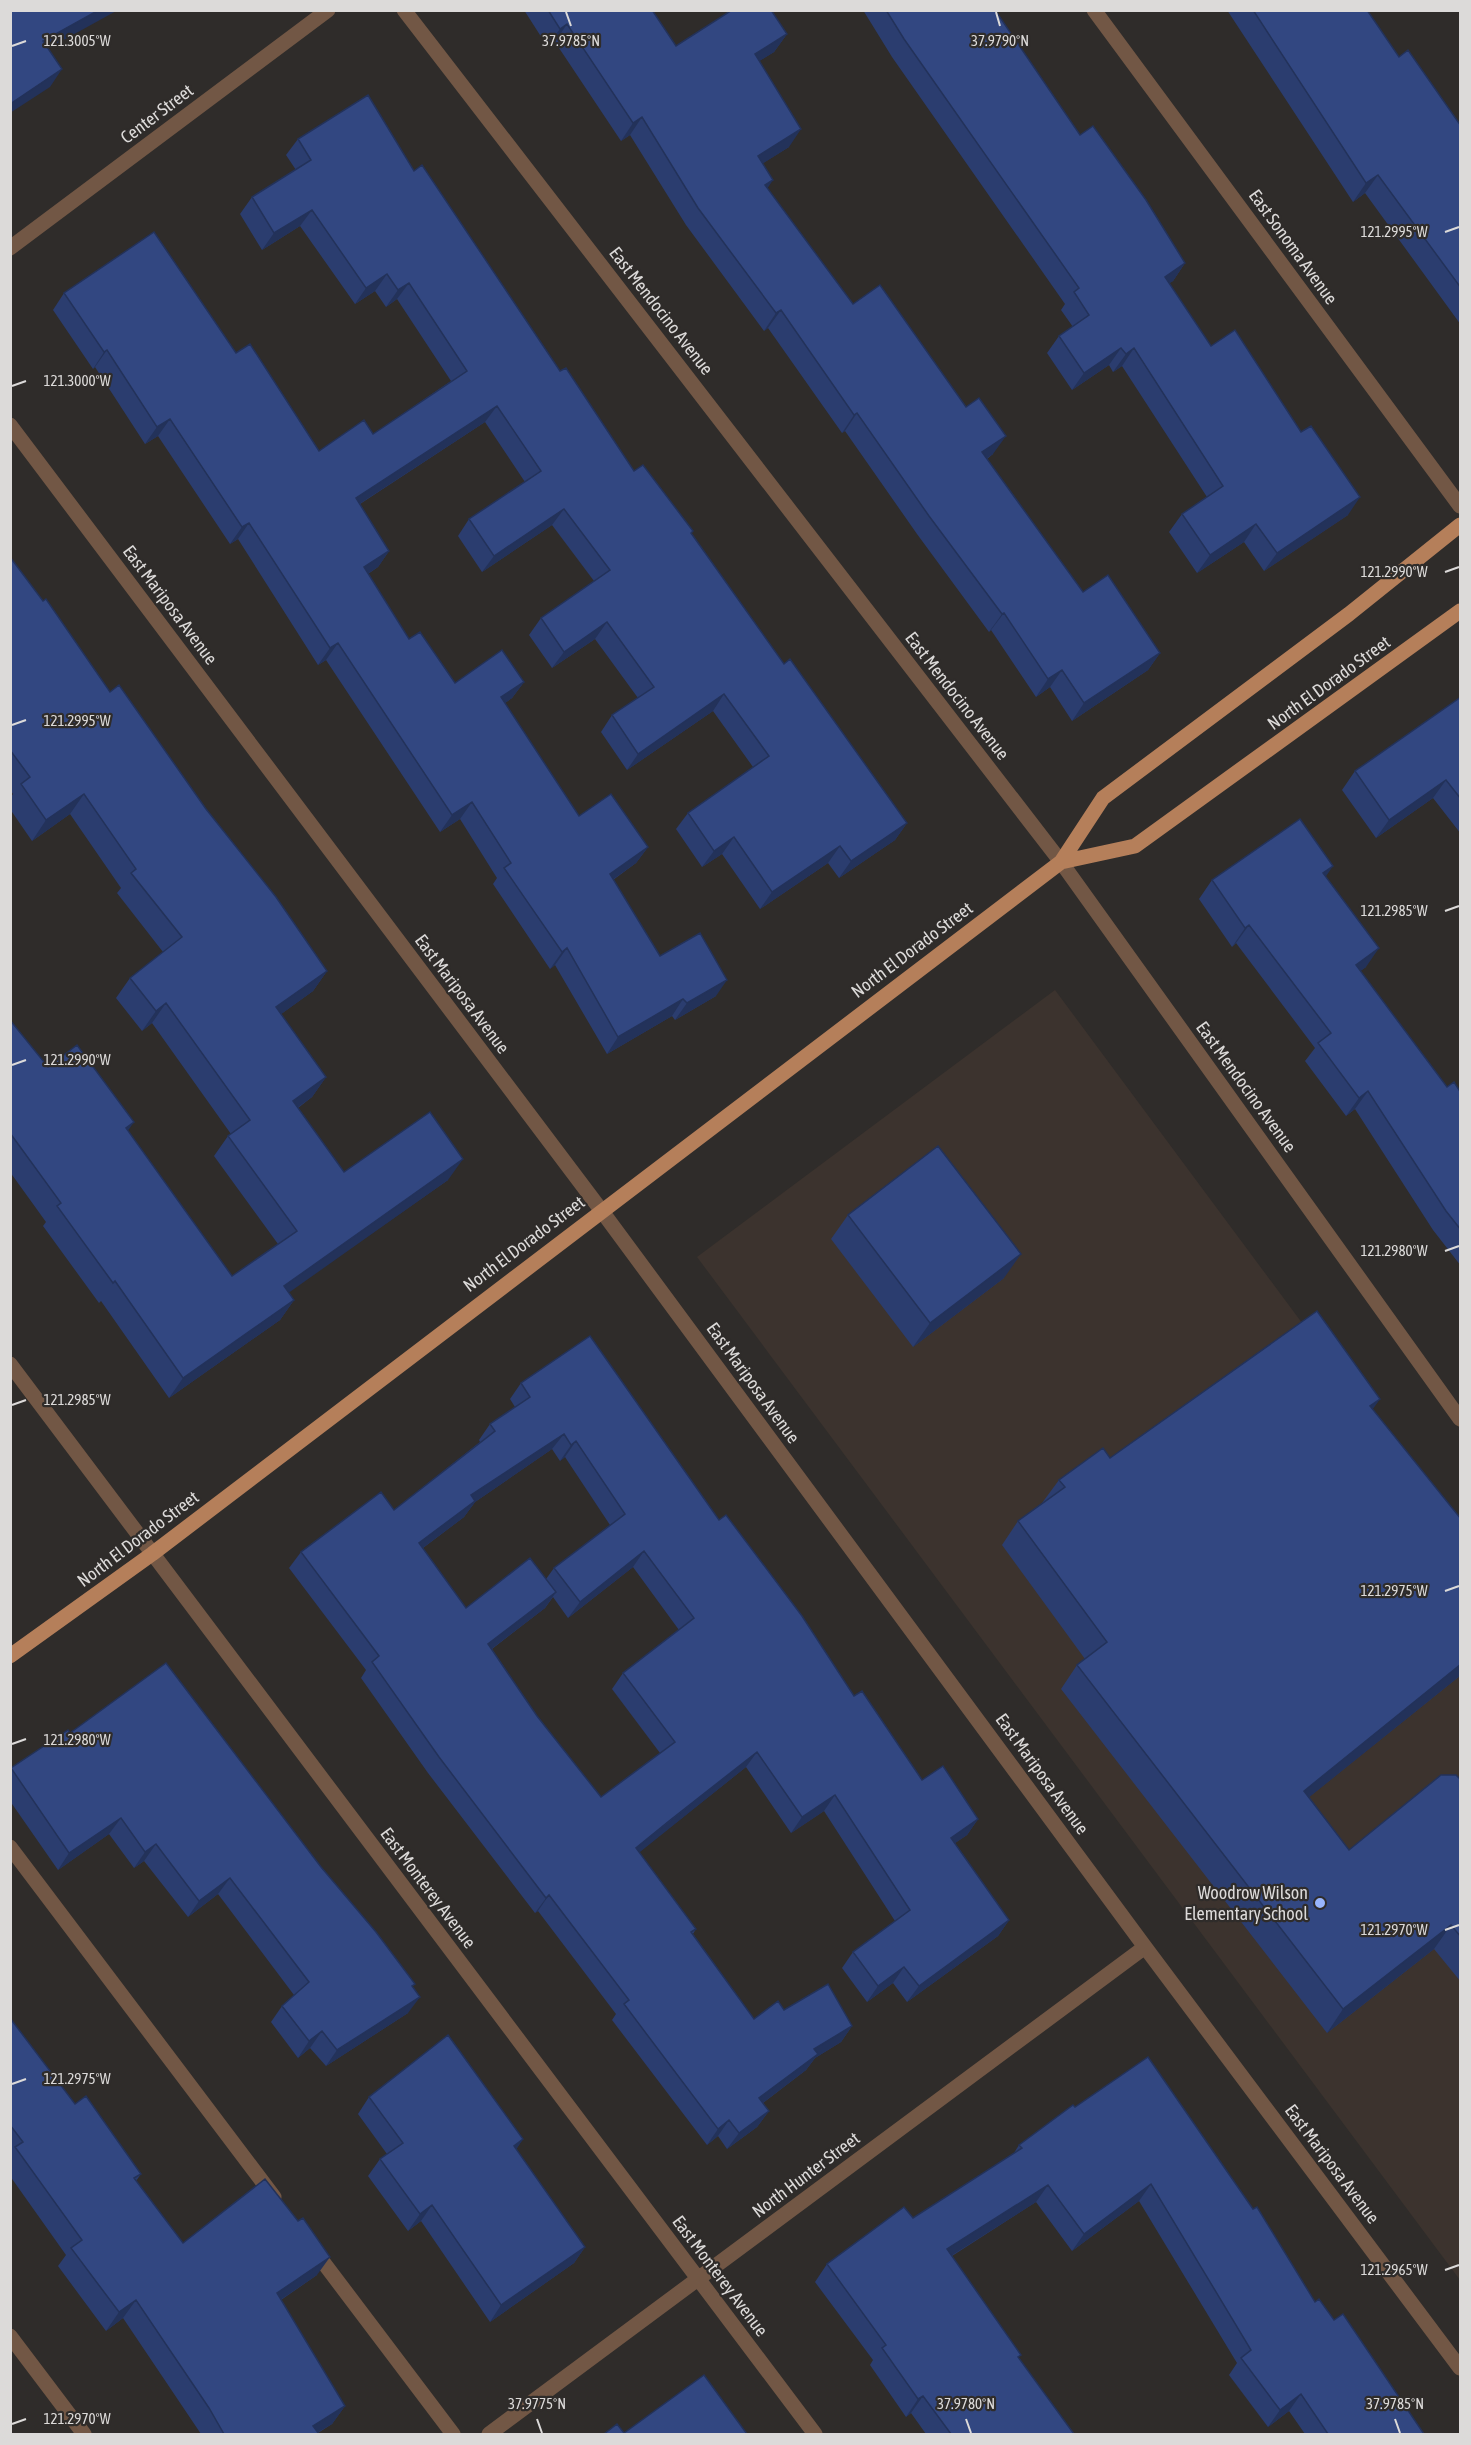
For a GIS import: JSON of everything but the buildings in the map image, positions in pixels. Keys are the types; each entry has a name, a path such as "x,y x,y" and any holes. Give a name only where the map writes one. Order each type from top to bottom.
{"main road":[{"name":"North El Dorado Street","path":"10,1656 152,1554 600,1210 1061,862 1103,798 1349,614 1461,525"},
{"name":"North El Dorado Street","path":"1061,862 1135,846 1461,611"}],"street":[{"name":"Center Street","path":"10,248 328,10"},
{"name":"East Mendocino Avenue","path":"404,10 1061,862 1461,1419"},
{"name":"East Sonoma Avenue","path":"1094,10 1461,506"},
{"name":"East Mariposa Avenue","path":"10,425 600,1210 1145,1947 1461,2368"},
{"name":"East Monterey Avenue","path":"10,1364 815,2434"},
{"path":"10,1847 282,2207"},
{"name":"North Hunter Street","path":"489,2434 1145,1947"},
{"path":"303,2235 453,2434"},
{"path":"10,2336 84,2434"}],"shaded area":[{"name":"Woodrow Wilson Elementary School","path":"1055,990 1460,1536 1460,2280 697,1257"}],"place":[{"name":"Woodrow Wilson Elementary School","path":"1320,1903"}]}
